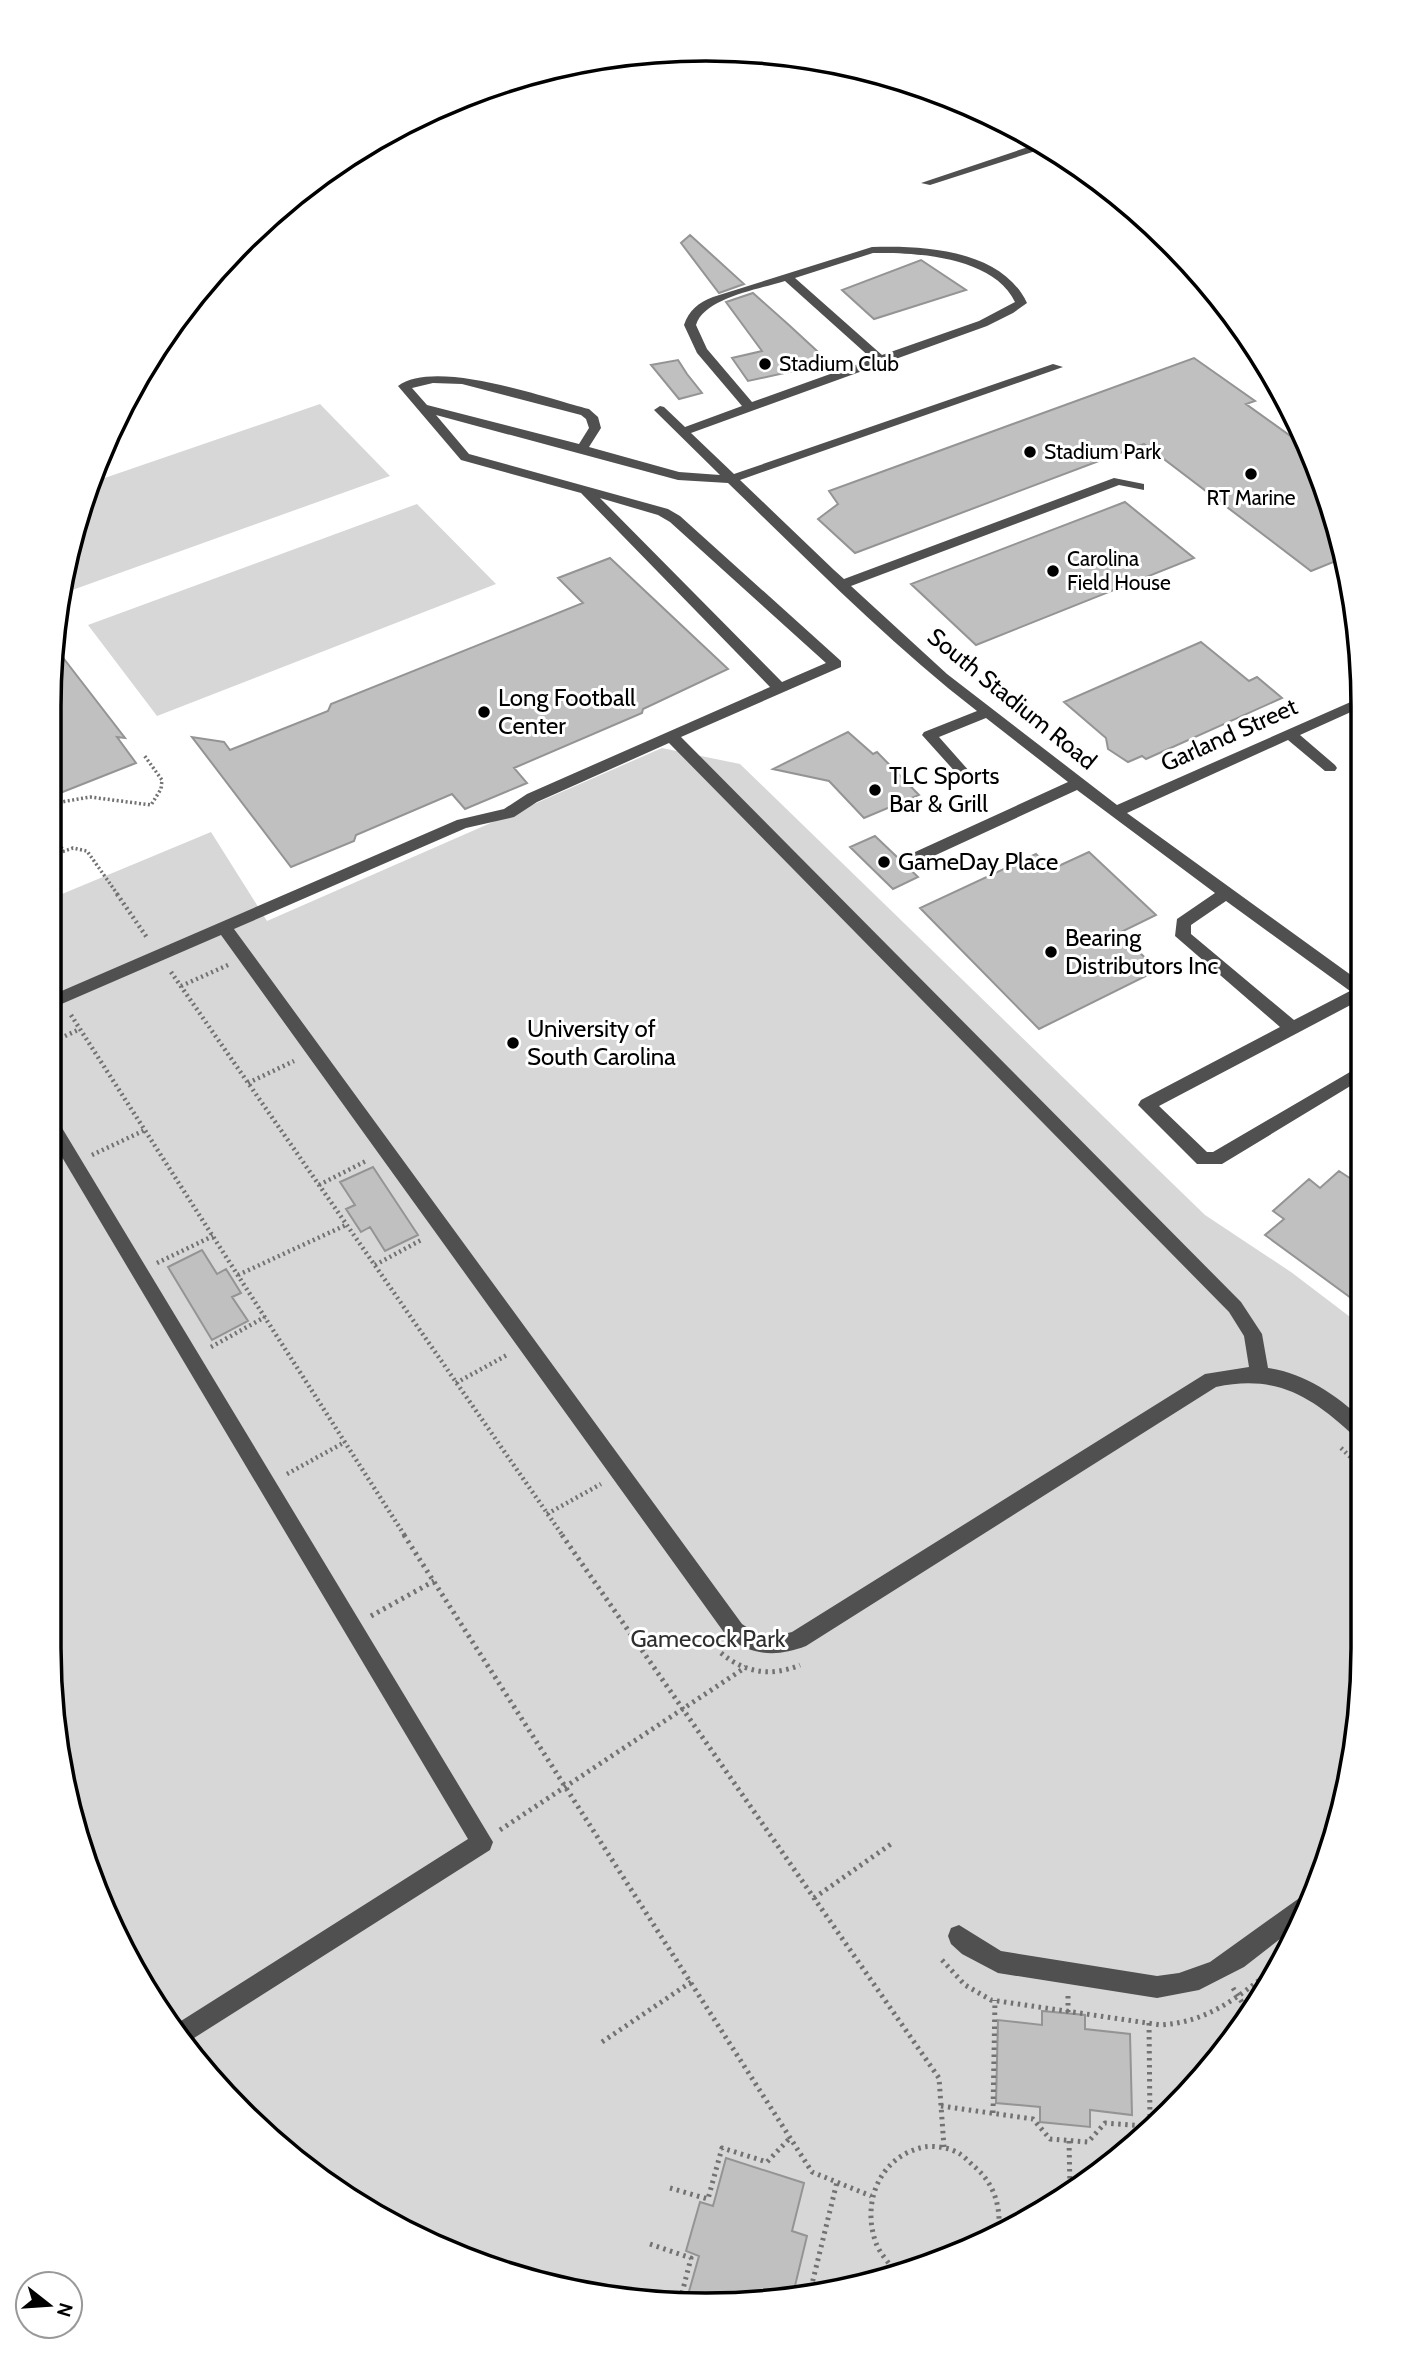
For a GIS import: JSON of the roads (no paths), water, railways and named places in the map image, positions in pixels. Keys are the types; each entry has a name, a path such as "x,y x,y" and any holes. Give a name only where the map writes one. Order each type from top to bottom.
{"street":[{"path":"926,183 1030,149"},
{"path":"682,432 997,318 1021,303 1020,295 1012,284 989,270 958,259 894,248 872,250 700,306 693,314 690,325 701,350 749,407"},
{"path":"786,277 880,360"},
{"path":"423,408 678,476 731,479 1056,367"},
{"path":"61,998 462,824 509,813 532,797 836,664 676,519 663,512 465,457 404,386 433,379 462,380 585,412 593,417 595,428 582,449"},
{"name":"South Stadium Road","path":"660,411 841,585 942,677 1116,812 1351,984"},
{"path":"841,585 1119,481 1139,487"},
{"path":"585,491 779,688"},
{"name":"Garland Street","path":"1116,812 1351,706"},
{"path":"963,772 929,736 988,712"},
{"path":"1289,733 1330,768"},
{"path":"671,736 1235,1307 1253,1334 1261,1374"},
{"path":"920,856 1079,783"},
{"path":"1226,893 1183,923 1182,936 1292,1028"},
{"path":"223,927 735,1631 756,1644 777,1646 799,1639 1212,1380 1244,1373 1261,1374 1293,1383 1321,1397 1351,1420"},
{"path":"1351,998 1147,1105 1203,1159 1216,1159 1351,1077"},
{"path":"61,1142 482,1842 187,2030"},
{"path":"959,1936 970,1946 999,1962 1157,1987 1185,1984 1220,1971 1292,1916"}],"place":[{"name":"Stadium Club","path":"765,364"},
{"name":"Stadium Park","path":"1030,452"},
{"name":"RT Marine","path":"1251,474"},
{"name":"Carolina Field House","path":"1053,571"},
{"name":"Long Football Center","path":"484,712"},
{"name":"TLC Sports Bar & Grill","path":"875,790"},
{"name":"GameDay Place","path":"884,862"},
{"name":"Bearing Distributors Inc","path":"1051,952"},
{"name":"University of South Carolina","path":"513,1043"}],"park label":[{"name":"Gamecock Park","path":"708,1639"}]}
